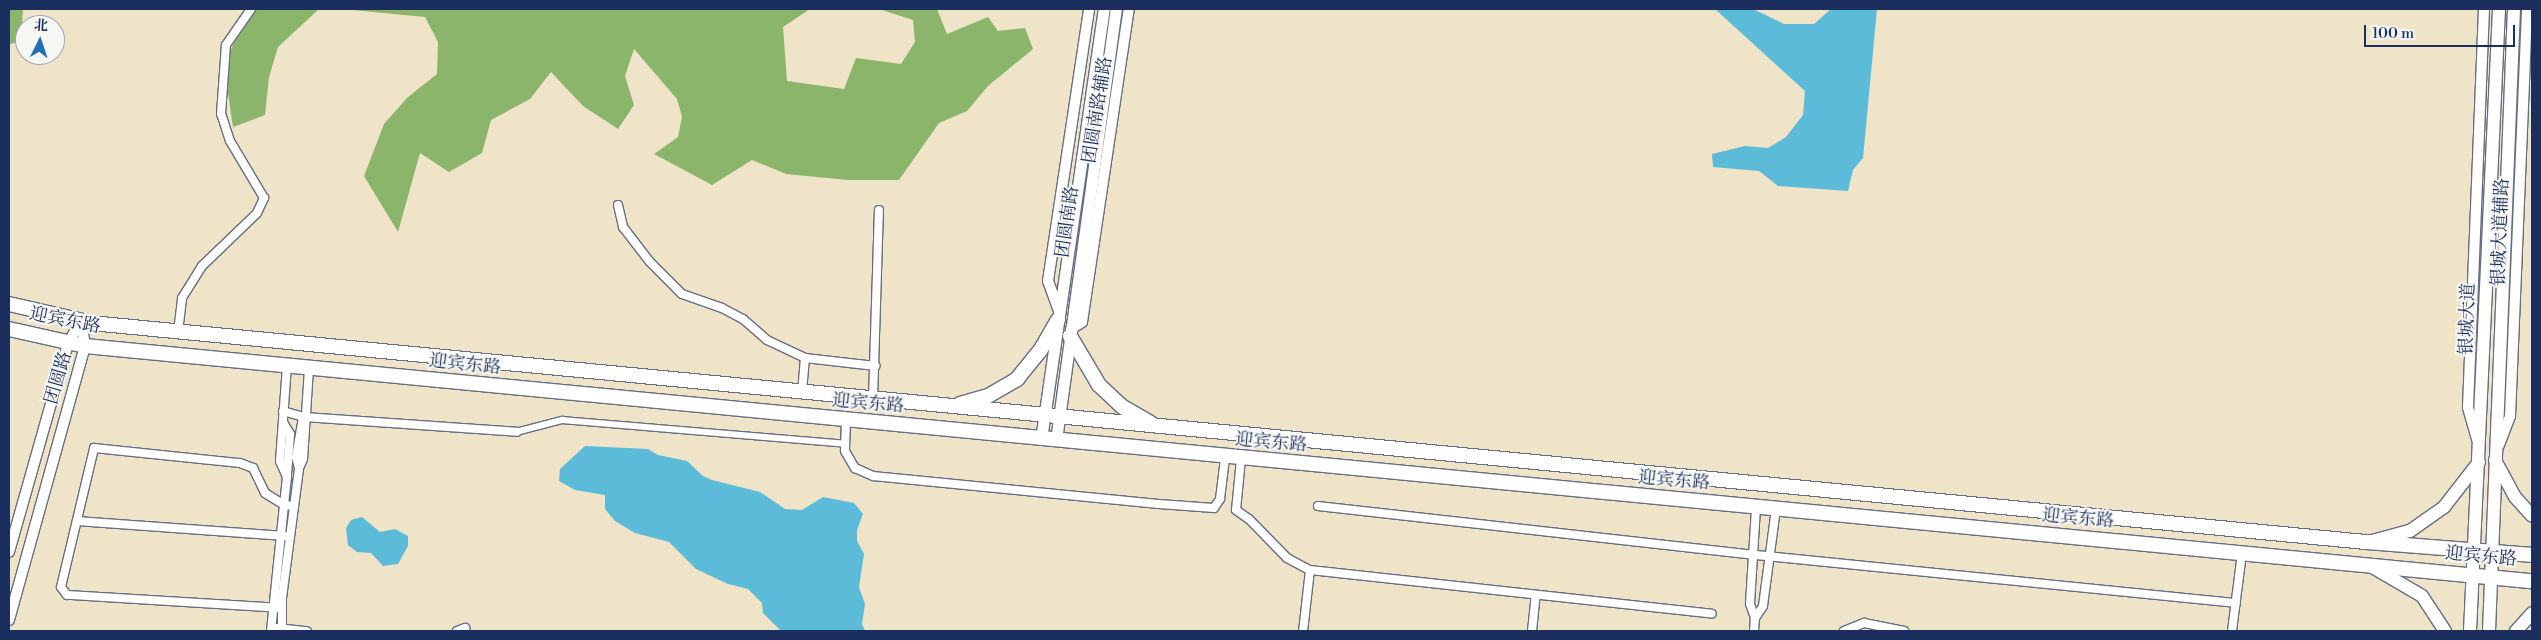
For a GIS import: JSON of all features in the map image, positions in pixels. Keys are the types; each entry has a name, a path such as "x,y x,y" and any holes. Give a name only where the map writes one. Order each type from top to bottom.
{"highway":[{"name":"迎宾东路","path":"9,304 80,321 178,332 2367,542 2532,555"},
{"path":"952,406 988,396 1017,379 1040,351 1058,316"},
{"name":"迎宾东路","path":"9,329 85,346 1225,458 2532,581"},
{"path":"1070,332 1099,385 1123,407 1156,426"}],"main road":[{"name":"团圆南路","path":"1041,439 1104,9"},
{"name":"团圆南路","path":"1056,440 1116,9"},
{"name":"银城大道","path":"2470,631 2499,9"},
{"name":"银城大道","path":"2489,631 2514,9"},
{"path":"2495,456 2515,497 2532,516"},
{"path":"2367,542 2410,531 2444,507 2479,462"},
{"path":"2369,565 2422,596 2445,631"},
{"path":"2516,631 2532,613"}],"street":[{"path":"178,332 182,298 202,266 257,213 264,198 230,141 221,114 226,45 251,9"},
{"name":"团圆南路辅路","path":"1058,316 1048,281 1089,9"},
{"name":"团圆南路辅路","path":"1070,332 1082,322 1129,9"},
{"name":"银城大道辅路","path":"2480,448 2468,407 2484,9"},
{"name":"银城大道辅路","path":"2495,456 2510,416 2527,9"},
{"path":"618,205 624,226 650,262 682,294 722,308 743,319 767,340 805,358 876,366"},
{"path":"873,399 876,366 879,210"},
{"name":"团圆路","path":"9,552 68,342 80,321"},
{"name":"团圆路","path":"9,620 85,346 80,321"},
{"path":"802,392 805,358"},
{"path":"288,366 283,422 290,434 271,630 307,631"},
{"path":"282,630 282,608 298,468 296,457 304,417 309,368"},
{"path":"283,411 304,417 516,432 562,420 845,444"},
{"path":"846,421 845,451 855,468 873,476 1214,508 1220,499 1225,458"},
{"path":"282,608 67,595 61,587 94,448 240,464 253,468 265,493 284,505 294,506"},
{"path":"1241,459 1236,510 1287,558 1310,570 1712,614"},
{"path":"1318,506 1755,555 2236,603"},
{"path":"1754,631 1755,618 1750,604 1755,555 1756,508"},
{"path":"1755,618 1763,606 1776,509"},
{"path":"77,520 290,536"},
{"path":"2232,631 2242,553"},
{"path":"1303,631 1310,570"},
{"path":"1532,631 1536,595"},
{"path":"1844,631 1864,623 1904,631"}],"green space":[{"path":"9,9 23,9 23,15 15,15 15,43 9,44"},
{"path":"255,9 319,9 278,47 269,77 265,115 233,127 224,67 239,30"},
{"path":"342,9 810,9 783,27 787,81 844,89 856,58 901,64 915,42 913,20 879,9 937,9 947,34 988,17 998,31 1025,28 1033,49 988,86 967,111 939,123 899,180 848,180 786,174 752,160 712,185 654,154 678,137 682,117 677,99 634,49 625,76 634,105 618,129 583,106 551,72 530,99 491,120 482,153 449,172 420,153 398,232 364,176 384,124 408,97 437,74 438,42 425,17"}],"water":[{"path":"1715,9 1753,9 1784,24 1814,24 1831,9 1877,9 1863,158 1853,170 1848,191 1778,186 1759,171 1713,167 1712,154 1745,146 1768,148 1786,137 1803,115 1805,91"},
{"path":"585,446 648,449 658,455 687,461 703,476 760,492 785,509 802,510 823,497 854,503 863,514 857,530 857,541 864,554 859,587 865,604 862,624 865,631 781,631 763,613 762,603 748,589 728,584 696,569 669,542 635,533 615,521 605,509 605,495 575,490 559,481 560,469"},
{"path":"362,517 380,532 395,529 408,536 408,546 398,564 383,566 371,553 357,552 348,545 346,528 351,520"}]}
